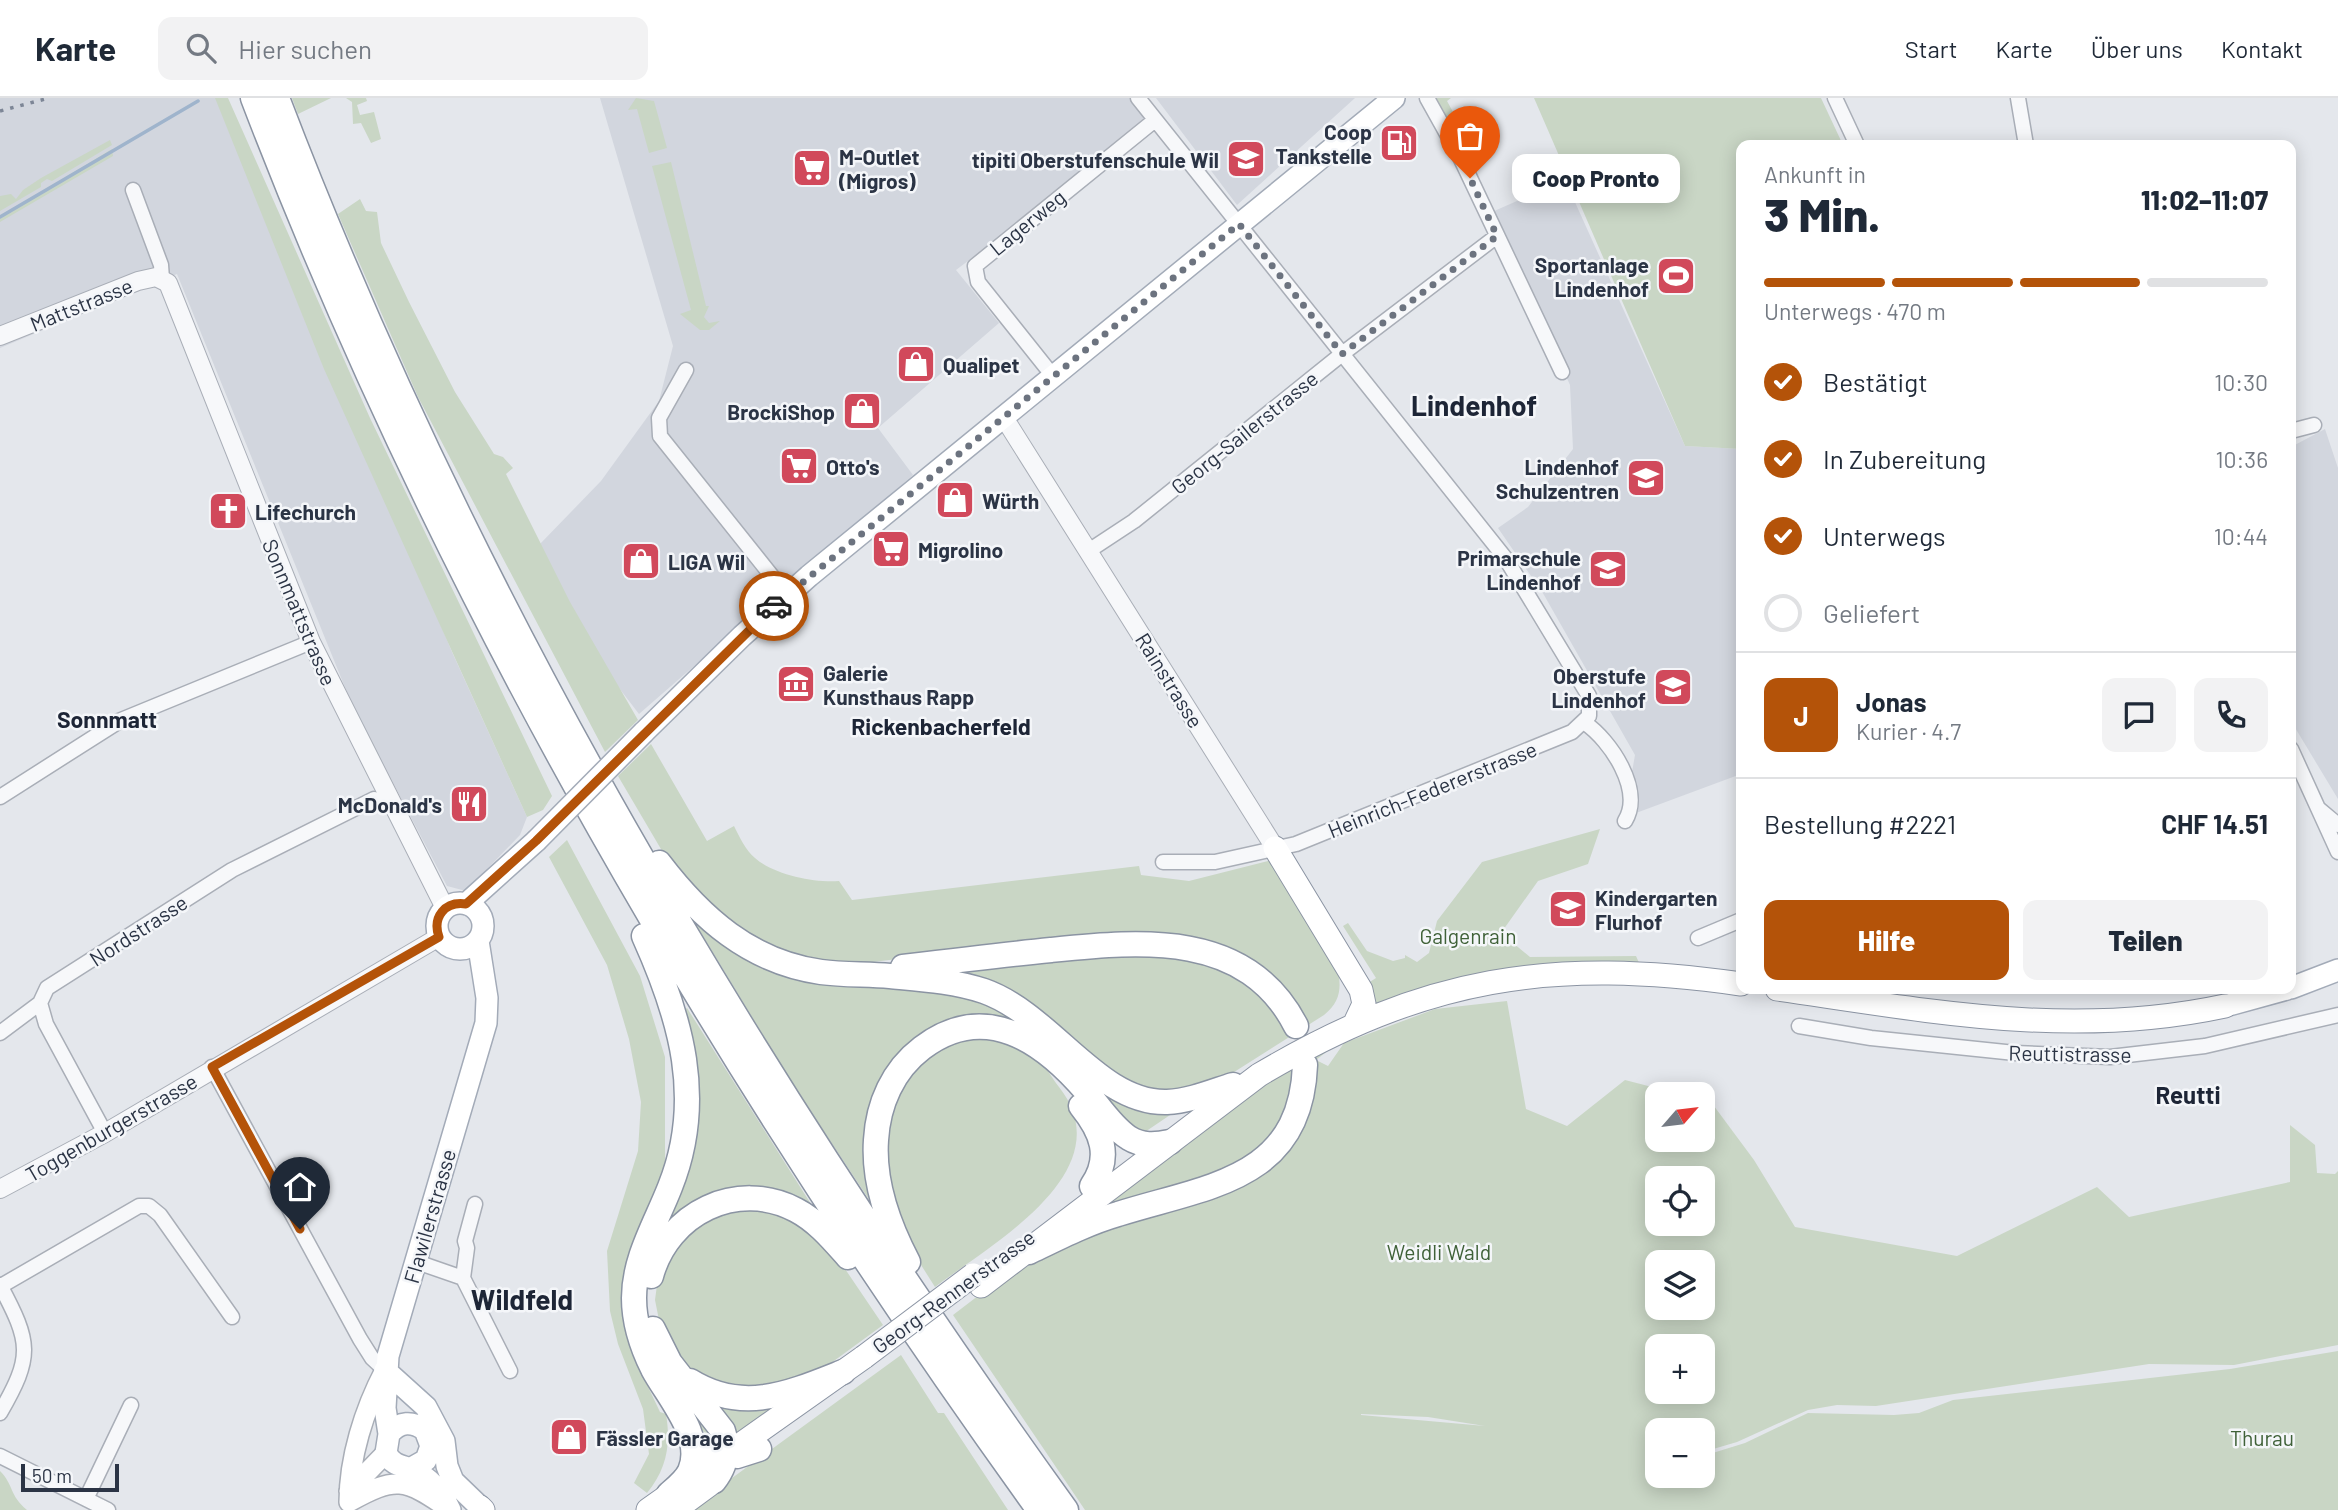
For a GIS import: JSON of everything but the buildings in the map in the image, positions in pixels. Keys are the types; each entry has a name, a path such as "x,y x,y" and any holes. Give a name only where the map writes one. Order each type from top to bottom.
{"highway":[{"path":"253,98 325,278 410,468 508,664 595,823 749,1083 919,1340 1039,1510"},
{"path":"277,98 330,231 405,403 494,588 614,812 766,1068 957,1355 1066,1510"},
{"path":"568,729 673,882 717,927 747,947 784,963 823,972 952,983 999,998 1035,1019 1104,1080 1136,1097 1167,1102 1233,1085"},
{"path":"595,823 666,988 685,1059 689,1102 684,1143 672,1182 643,1251 634,1290 635,1315 642,1342 654,1370 673,1402 693,1450 690,1471 672,1502"},
{"path":"1275,848 1362,990 1364,1004 1355,1023"},
{"path":"850,973 1103,944 1174,945 1213,954 1263,981 1280,999 1296,1026"},
{"name":"Georg-Rennerstrasse","path":"648,1510 672,1502 714,1481 759,1449 867,1362 977,1281 1143,1144 1233,1085 1259,1075 1355,1023 1447,991 1530,975 1614,972 1736,984"},
{"path":"1811,994 1952,1015 2037,1022 2140,1020 2225,1006"},
{"path":"957,1355 950,1327 912,1269 888,1218 876,1157 881,1108 892,1081 910,1058 925,1045 949,1033 976,1027 1000,1029 1033,1041 1061,1063 1119,1129 1143,1144 1170,1142"},
{"path":"1047,1053 1054,1069 1085,1111 1104,1147 1104,1164 1092,1186"},
{"path":"1029,1252 1098,1220 1213,1188 1252,1169 1281,1142 1293,1122 1304,1085 1305,1065"},
{"name":"Georg-Rennerstrasse","path":"977,1281 1029,1252 1259,1075"},
{"path":"714,1481 723,1467 726,1440 718,1422 666,1357 651,1324 648,1294 654,1266 666,1242 684,1222 708,1207 737,1199 778,1202 812,1220 919,1340"},
{"name":"Georg-Rennerstrasse","path":"672,1502 726,1454 843,1372 867,1362"},
{"path":"678,1373 705,1390 742,1400 770,1398 843,1372"},
{"path":"673,1402 709,1444 726,1454 737,1456 759,1449"}],"main road":[{"path":"466,904 529,847 787,595 1394,98"},
{"path":"481,931 477,910 466,904 454,904 445,908 438,918 447,943 468,948 481,931 529,847"},
{"name":"Flawilerstrasse","path":"395,1455 385,1408 385,1370 486,1023 487,998 481,931"},
{"name":"Flawilerstrasse","path":"447,943 475,985 479,1040"},
{"path":"2296,985 2330,973"},
{"path":"2225,1006 2268,994"},
{"path":"348,1501 356,1450 385,1370 426,1407 444,1441 446,1466 464,1509"},
{"path":"386,1392 410,1423 425,1430 430,1438 429,1455 441,1481 464,1509"},
{"path":"348,1501 395,1455 398,1426 410,1423"},
{"path":"395,1455 464,1509"},
{"path":"395,1455 422,1465 429,1455"},
{"path":"348,1501 383,1484 394,1483 464,1509"}],"street":[{"path":"1138,98 1506,559 1586,688 1591,704 1585,723 1607,742 1626,779 1630,806 1625,821"},
{"path":"1427,98 1461,159 1562,372"},
{"path":"1835,98 1855,140"},
{"path":"2018,98 2025,140"},
{"name":"Lagerweg","path":"1053,376 978,282 975,266 1155,120"},
{"name":"Sonnmattstrasse","path":"133,190 161,265 163,279 177,300 311,642 445,908"},
{"name":"Georg-Sailerstrasse","path":"1090,550 1134,521 1342,354 1497,236"},
{"name":"Mattstrasse","path":"0,336 138,281 163,279"},
{"path":"686,370 659,418 660,436 787,595"},
{"name":"Rainstrasse","path":"1003,416 1090,550 1275,848"},
{"path":"2296,430 2314,425"},
{"path":"0,797 121,720 311,642"},
{"name":"Heinrich-Federerstrasse","path":"1275,848 1296,844 1572,732 1585,723"},
{"path":"2296,760 2338,852"},
{"name":"Nordstrasse","path":"0,1033 40,1003 47,988 232,870 373,799"},
{"path":"2318,808 2338,825"},
{"path":"1163,862 1215,862 1275,848"},
{"path":"1698,938 1736,922"},
{"name":"Toggenburgerstrasse","path":"0,1189 105,1133 212,1067 447,943"},
{"path":"40,1003 46,1024 105,1133"},
{"name":"Reuttistrasse","path":"1799,1026 1871,1038 2015,1054 2110,1056 2205,1046 2338,1015"},
{"path":"212,1067 360,1339 372,1358 385,1370"},
{"path":"475,1204 465,1241 467,1248 463,1279 510,1371"},
{"path":"0,1413 19,1376 25,1350 17,1318 0,1286 139,1206 149,1206 160,1214 232,1317"},
{"path":"416,1262 463,1279"},
{"path":"86,1499 131,1405"},
{"path":"0,1456 108,1510"}],"shaded area":[{"path":"0,98 219,98 452,652 527,817 520,835 466,891 447,886 353,707 177,274 0,348"},
{"path":"600,98 1142,98 1155,120 956,270 999,323 878,428 913,475 639,714 557,607 540,544 601,481 659,401 673,346"},
{"path":"1156,98 1355,98 1237,205"},
{"name":"Lindenhof Schulzentren","path":"1565,180 1685,446 1736,449 1736,776 1636,813 1631,778 1635,755 1544,595 1498,528 1528,507 1573,449 1570,385 1492,212"},
{"path":"2325,429 2338,468 2338,799 2296,729 2296,444"}],"green space":[{"path":"215,98 228,98 370,418 552,796 543,810 527,817 324,369"},
{"path":"292,98 331,98 298,114"},
{"path":"346,98 366,98 367,101 357,105 360,115 374,112 381,139 371,143 361,123 353,124 352,102"},
{"path":"636,98 654,101 667,148 649,153 637,109 628,110"},
{"path":"1431,98 1451,98 1447,101 1453,112 1458,111 1461,116 1456,129 1450,132"},
{"name":"Sportanlage Lindenhof","path":"1534,98 1821,98 1841,140 1736,140 1736,449 1685,446"},
{"path":"110,140 112,145 52,181 47,179 41,183 41,187 0,211 0,196 11,194 16,199 23,190 41,178"},
{"path":"112,149 113,156 0,222 0,217"},
{"path":"671,162 706,306 709,306 704,317 709,323 720,321 709,330 700,330 680,314 691,310 652,166"},
{"path":"360,199 366,211 377,212 381,243 455,392 494,454 503,457 513,468 506,474 570,602 638,720 605,752 418,397 338,214"},
{"path":"651,744 707,841 734,826 749,851 763,864 795,877 839,881 852,900 1139,866 1141,875 1189,881 1272,860 1336,964 1340,985 1337,998 1324,1015 1231,1074 1182,1093 1138,1090 939,974 1073,951 1247,960 1071,938 856,964 790,957 718,918 668,861 618,776"},
{"name":"Galgenrain","path":"1600,829 1588,864 1538,881 1501,933 1530,957 1636,956 1640,965 1504,971 1438,983 1373,1005 1365,985 1376,978 1343,926 1348,923 1367,951 1393,961 1405,958 1405,955 1417,962 1429,953 1437,921 1482,862"},
{"path":"567,840 640,976 665,1057 665,1174 624,1294 632,1353 660,1412 666,1414 666,1456 659,1475 647,1493 634,1483 649,1454 643,1409 618,1344 610,1311 607,1251 638,1151 641,1102 629,1039 607,965 549,857"},
{"path":"686,908 734,947 968,993 1176,1111 1139,1136 1002,1020 901,1058 872,1204 793,1085"},
{"name":"Weidli Wald","path":"1507,1001 1526,1109 1567,1126 1625,1080 1645,1085 1645,1152 1715,1152 1715,1107 1754,1160 1795,1227 1957,1256 2097,1187 2129,1217 2290,1182 2290,1125 2315,1145 2317,1173 2335,1174 2338,1171 2338,1345 2234,1365 2149,1364 1876,1406 1837,1405 1808,1410 1737,1442 1715,1448 1715,1418 1645,1418 1645,1488 1715,1488 1715,1452 1745,1443 1808,1413 1919,1413 1953,1400 2230,1369 2338,1351 2338,1510 1085,1510 953,1315 987,1289 1080,1237 1258,1175 1300,1092 1256,1161 1073,1226 1272,1078 1339,1042 1316,1060 1328,1066 1344,1043 1435,1009","holes":["1361,1415 1428,1417 1485,1426"]},
{"path":"687,1008 816,1212 769,1195 721,1195 703,1202 680,1218 651,1259 643,1286 644,1311 652,1336 681,1383 716,1427 721,1439 717,1445 699,1425 652,1345 643,1325 640,1302 648,1257 678,1185 690,1143 693,1077 680,1012"},
{"path":"999,1036 1037,1057 1059,1087 1075,1118 1075,1148 1063,1176 1042,1203 987,1250 935,1287 909,1246 893,1208 885,1133 906,1073 952,1039"},
{"path":"731,1207 790,1215 839,1260 883,1325 827,1366 753,1393 692,1374 673,1354 659,1320 655,1300 657,1285 682,1235"},
{"path":"901,1355 938,1413 944,1413 1008,1510 688,1510"},
{"path":"787,1400 733,1439 711,1401"},
{"path":"0,1471 17,1500 27,1510 0,1510"}],"waterway":[{"path":"0,217 198,101"}],"railway":[{"path":"0,111 49,98"}],"way so far":[{"path":"774,606 1239,224 1342,354 1497,236 1470,178"}],"place":[{"name":"Coop Tankstelle","path":"1399,143"},
{"name":"tipiti Oberstufenschule Wil","path":"1246,159"},
{"name":"M-Outlet (Migros)","path":"812,168"},
{"name":"Coop Pronto","path":"1470,178"},
{"name":"Sportanlage Lindenhof","path":"1676,276"},
{"name":"Qualipet","path":"916,364"},
{"name":"BrockiShop","path":"862,411"},
{"name":"Otto's","path":"799,466"},
{"name":"Lindenhof Schulzentren","path":"1646,478"},
{"name":"Würth","path":"955,500"},
{"name":"Lifechurch","path":"228,511"},
{"name":"Migrolino","path":"891,549"},
{"name":"LIGA Wil","path":"641,561"},
{"name":"Primarschule Lindenhof","path":"1608,569"},
{"name":"Galerie Kunsthaus Rapp","path":"796,684"},
{"name":"Oberstufe Lindenhof","path":"1673,687"},
{"name":"McDonald's","path":"469,804"},
{"name":"Kindergarten Flurhof","path":"1568,909"},
{"name":"Fässler Garage","path":"569,1437"}],"district":[{"name":"Lindenhof","path":"1474,405"},
{"name":"Sonnmatt","path":"107,719"},
{"name":"Rickenbacherfeld","path":"941,726"},
{"name":"Reutti","path":"2188,1094"},
{"name":"Wildfeld","path":"522,1299"}],"route":[{"path":"300,1229 212,1067 439,937 436,925 445,908 454,904 466,904 508,863 522,854 774,606"}],"park label":[{"name":"Thurau","path":"2262,1437"}]}
